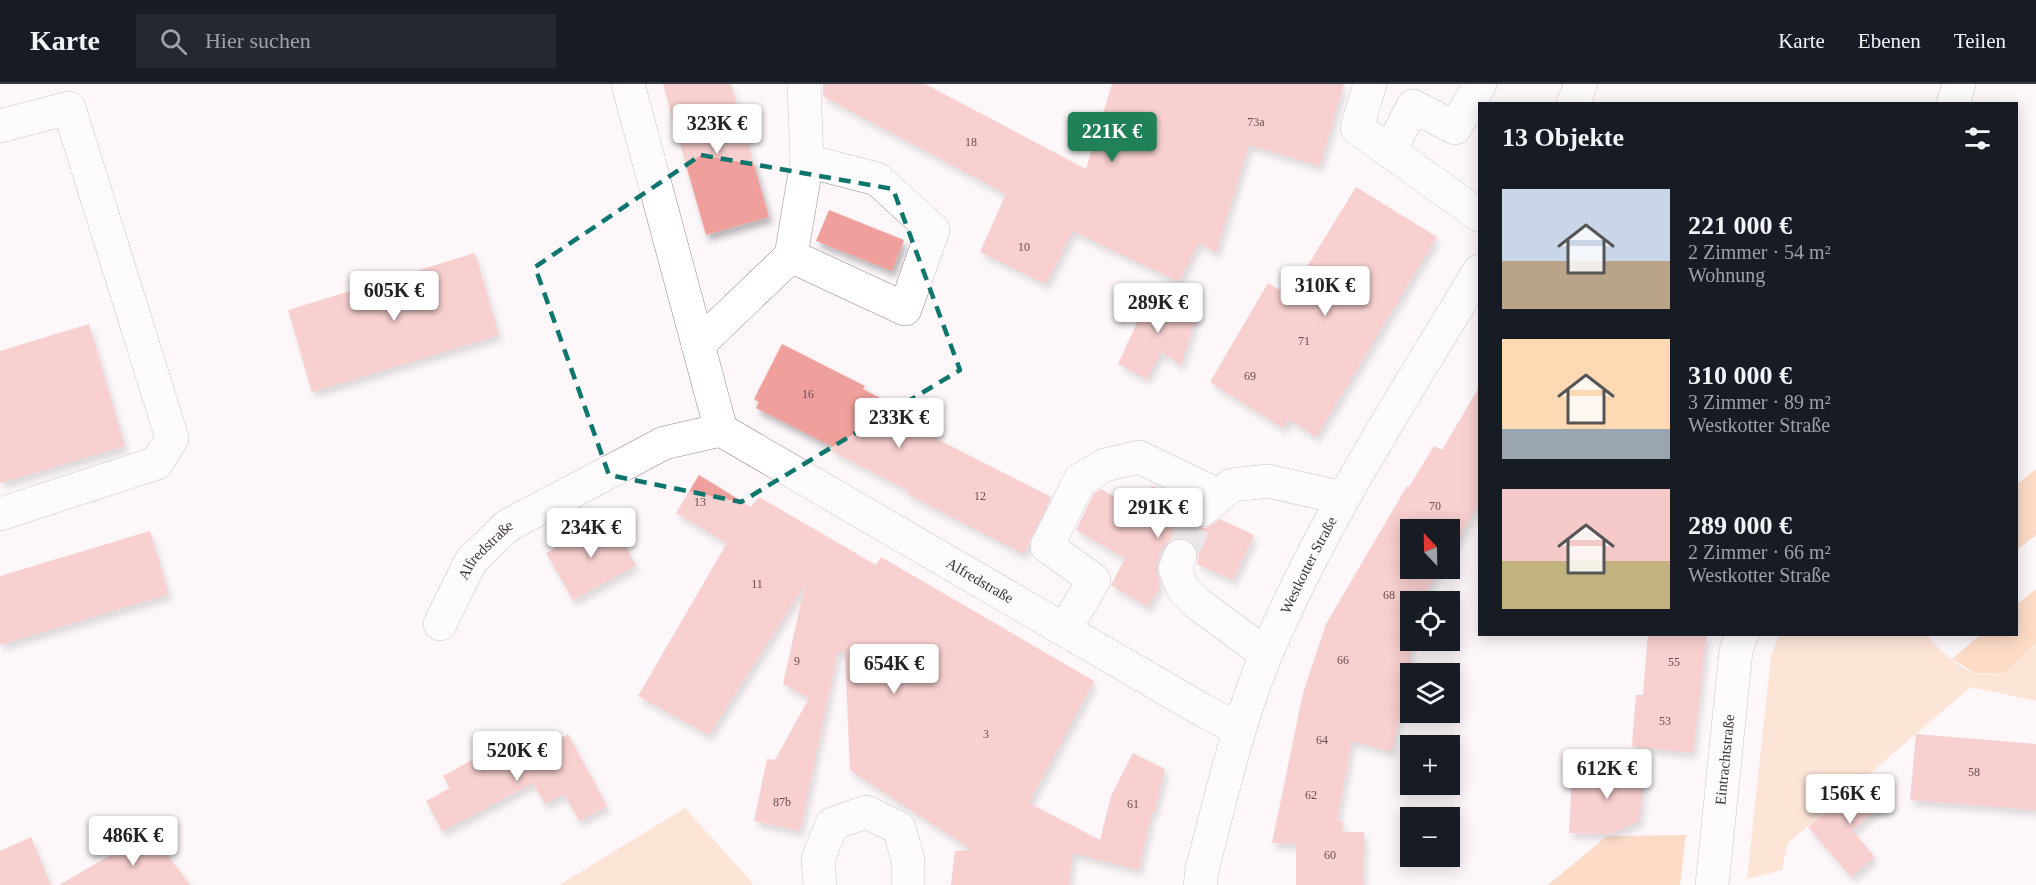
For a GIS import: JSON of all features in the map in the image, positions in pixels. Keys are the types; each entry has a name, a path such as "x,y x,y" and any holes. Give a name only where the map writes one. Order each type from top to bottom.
{"street":[{"path":"628,84 721,429"},
{"path":"698,345 791,256 807,161 804,84"},
{"path":"1370,84 1357,128 1478,214"},
{"path":"1390,151 1413,106 1455,128 1480,84"},
{"path":"1574,102 1581,84"},
{"path":"1954,102 1959,84"},
{"path":"0,126 69,108 172,438 157,464 0,514"},
{"path":"791,256 905,309 933,230 877,179 807,161"},
{"name":"Westkotter Straße","path":"1200,885 1239,729 1266,654 1293,595 1343,498 1478,273"},
{"name":"Alfredstraße","path":"440,624 471,561 507,526 664,443 721,429 1204,711 1239,729"},
{"path":"1065,630 1094,580 1047,546 1080,480 1105,465 1139,458 1210,503 1232,485 1268,481 1343,498"},
{"path":"1180,555 1175,569 1183,589 1198,604 1266,654"},
{"name":"Eintrachtstraße","path":"1712,885 1736,651 1741,636"},
{"path":"820,885 818,859 832,825 866,812 899,828 908,860 908,885"}],"highlighted area":[{"path":"701,155 893,189 960,370 741,502 609,475 535,267"}],"shaded area":[{"path":"2036,469 2036,535 2018,549 2018,483"},
{"path":"2036,589 2036,642 2004,674 1975,673 1952,659 1979,636 2018,636 2018,603"},
{"path":"1779,636 1928,636 1962,667 1975,673 2004,674 2036,642 2036,701 1971,687 1788,843 1782,870 1747,879 1771,656"},
{"path":"685,808 753,885 559,885"},
{"path":"1686,835 1680,885 1548,885 1607,836"}],"building":[{"path":"663,84 731,84 769,217 706,235"},
{"path":"823,84 925,84 1086,169 1112,84 1344,84 1320,166 1249,145 1216,253 1199,242 1179,282 1073,231 1046,284 980,252 1006,194 823,96"},
{"path":"1356,187 1437,237 1316,437 1289,419 1283,428 1210,382 1268,283 1289,296"},
{"path":"829,210 904,240 892,271 816,241"},
{"path":"475,253 499,335 312,392 288,310"},
{"path":"1153,288 1197,314 1181,365 1161,352 1147,379 1118,364"},
{"path":"89,324 125,446 0,483 0,351"},
{"path":"782,344 865,386 863,389 940,429 935,438 1051,497 1024,554 907,494 909,491 832,451 833,447 756,408 759,402 754,399"},
{"path":"1478,389 1478,506 1460,536 1460,519 1400,519 1400,579 1434,579 1427,591 1400,591 1400,651 1410,651 1410,663 1400,663 1400,718 1392,752 1352,741 1337,820 1343,821 1342,832 1364,832 1363,885 1296,885 1296,844 1272,843 1303,693 1326,624 1407,486 1409,487 1434,446 1442,450"},
{"path":"699,475 751,507 759,497 876,565 881,557 1094,681 1029,803 1100,840 1111,796 1133,753 1165,769 1154,813 1152,812 1139,870 1073,853 1069,885 951,885 955,851 972,850 850,770 845,651 838,651 800,831 754,821 767,759 775,760 809,698 783,684 805,584 709,735 638,696 727,543 676,513"},
{"path":"1152,486 1185,502 1184,514 1187,522 1195,527 1206,528 1220,519 1254,535 1233,580 1197,564 1199,554 1195,545 1187,539 1178,537 1169,541 1162,549 1157,563 1157,575 1161,584 1148,607 1111,585 1125,558 1076,530 1094,493 1101,489 1138,511"},
{"path":"609,518 636,565 573,600 546,553"},
{"path":"150,531 169,594 0,645 0,576"},
{"path":"1648,636 1707,636 1693,753 1632,746 1636,695 1643,695"},
{"path":"568,734 607,806 579,821 564,794 545,804 533,783 442,831 426,801 450,788 443,776 510,739 522,759"},
{"path":"1916,734 2036,744 2036,810 1910,800"},
{"path":"1599,762 1645,766 1640,820 1612,834 1569,833 1572,778 1598,780"},
{"path":"1869,774 1890,799 1852,830 1875,857 1851,877 1808,827"},
{"path":"150,832 190,885 59,885"},
{"path":"31,837 51,885 0,885 0,851"}],"tunnel":[{"path":"1180,556 1202,510"}]}
